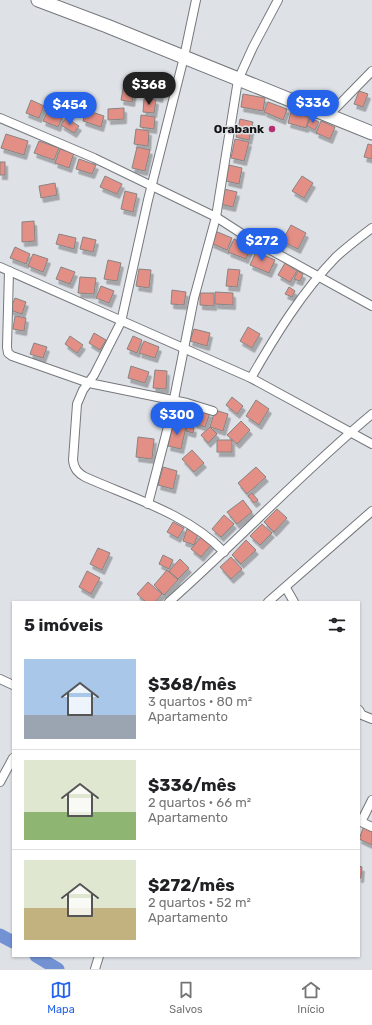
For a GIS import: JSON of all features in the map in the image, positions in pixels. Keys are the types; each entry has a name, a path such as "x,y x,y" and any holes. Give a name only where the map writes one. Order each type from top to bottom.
{"main road":[{"path":"38,0 372,133"}],"street":[{"path":"196,0 184,57 152,186 121,322 89,383 83,390 77,404 74,466 85,477 148,504 193,526 210,537 224,552"},
{"path":"148,504 174,400 194,298 216,217 238,80 253,47 278,0"},
{"path":"328,116 372,71"},
{"path":"0,118 94,158 216,217 247,237 372,306"},
{"path":"251,378 268,348 319,276 338,256 372,228"},
{"path":"0,267 87,305 121,322 251,378 306,410 372,444"},
{"path":"9,271 8,353 18,358 89,383 174,400 213,411"},
{"path":"170,601 372,414"},
{"path":"269,601 286,588 372,511"},
{"path":"286,588 293,601"},
{"path":"0,679 12,685"},
{"path":"360,714 372,720"},
{"path":"0,782 12,760"},
{"path":"372,802 360,821 372,827"},
{"path":"95,969 99,957"}],"building":[{"path":"151,77 163,80 160,98 147,95"},
{"path":"124,83 135,85 132,102 121,100"},
{"path":"359,91 368,94 363,107 354,104"},
{"path":"243,94 265,98 263,111 241,107"},
{"path":"55,96 71,101 68,112 51,107"},
{"path":"75,96 92,96 93,106 76,107"},
{"path":"144,99 156,100 154,113 143,112"},
{"path":"31,100 44,106 39,118 26,113"},
{"path":"268,102 287,109 283,120 264,112"},
{"path":"124,108 124,119 108,120 108,109"},
{"path":"48,110 63,116 58,127 43,121"},
{"path":"86,110 104,116 101,127 83,121"},
{"path":"291,112 309,117 306,128 288,123"},
{"path":"141,115 155,117 154,129 140,127"},
{"path":"66,118 79,126 74,133 61,125"},
{"path":"310,118 319,122 315,130 307,126"},
{"path":"240,119 253,122 249,140 236,137"},
{"path":"321,121 335,127 330,139 316,133"},
{"path":"136,129 149,131 148,146 134,144"},
{"path":"6,134 28,141 24,155 1,148"},
{"path":"235,139 249,142 244,161 231,158"},
{"path":"39,141 59,148 54,160 34,153"},
{"path":"368,144 372,145 372,159 364,157"},
{"path":"137,147 150,150 145,171 132,168"},
{"path":"60,149 74,153 69,168 55,163"},
{"path":"79,159 96,165 92,174 76,169"},
{"path":"0,162 5,162 5,175 0,175"},
{"path":"229,165 242,168 239,184 226,181"},
{"path":"105,176 122,184 117,194 100,187"},
{"path":"302,176 313,183 304,198 292,191"},
{"path":"55,183 57,195 41,198 39,186"},
{"path":"224,189 237,192 233,207 220,204"},
{"path":"125,191 137,194 133,212 121,209"},
{"path":"34,221 35,241 22,242 22,222"},
{"path":"291,225 306,233 298,249 282,241"},
{"path":"215,231 232,238 227,250 211,243"},
{"path":"59,234 76,238 74,249 56,244"},
{"path":"83,237 96,240 93,252 80,249"},
{"path":"234,239 251,247 246,259 228,252"},
{"path":"15,247 30,254 26,264 10,258"},
{"path":"256,252 275,260 269,273 250,265"},
{"path":"33,254 48,259 43,272 28,266"},
{"path":"108,260 121,263 117,281 104,279"},
{"path":"285,263 297,271 290,282 278,275"},
{"path":"61,267 75,272 70,284 56,279"},
{"path":"139,269 151,270 149,288 136,286"},
{"path":"228,269 240,270 237,287 226,286"},
{"path":"298,271 303,274 300,281 294,279"},
{"path":"80,277 96,278 94,294 78,293"},
{"path":"101,286 114,291 109,303 96,298"},
{"path":"289,287 295,291 292,297 285,294"},
{"path":"172,290 186,292 184,305 171,304"},
{"path":"215,292 233,293 233,305 215,304"},
{"path":"200,293 214,293 214,306 200,305"},
{"path":"15,298 26,302 22,314 10,310"},
{"path":"15,316 26,318 24,331 13,329"},
{"path":"248,327 260,334 252,348 240,341"},
{"path":"194,329 210,333 207,346 190,341"},
{"path":"94,333 106,340 100,350 89,343"},
{"path":"70,336 83,345 77,353 65,344"},
{"path":"133,336 142,340 137,353 127,349"},
{"path":"144,341 159,347 155,358 139,353"},
{"path":"34,343 47,347 43,358 30,354"},
{"path":"131,366 149,372 145,383 128,378"},
{"path":"155,370 167,371 166,389 153,388"},
{"path":"232,397 243,406 237,414 226,405"},
{"path":"256,400 269,409 259,425 246,416"},
{"path":"179,403 191,405 186,423 175,420"},
{"path":"198,409 210,413 205,427 194,423"},
{"path":"215,410 228,414 223,431 210,427"},
{"path":"241,421 250,430 237,444 227,435"},
{"path":"173,424 186,427 181,449 168,446"},
{"path":"187,427 194,428 193,433 186,431"},
{"path":"210,427 217,434 208,443 201,435"},
{"path":"138,437 154,439 152,459 136,457"},
{"path":"217,440 232,440 232,452 217,452"},
{"path":"192,450 204,463 194,472 182,459"},
{"path":"163,467 177,471 173,489 158,485"},
{"path":"256,467 266,477 247,494 238,483"},
{"path":"252,493 258,500 254,503 248,496"},
{"path":"243,500 252,512 237,524 227,512"},
{"path":"277,509 287,518 274,532 264,522"},
{"path":"224,515 234,524 221,537 212,529"},
{"path":"173,522 184,528 178,538 167,532"},
{"path":"262,524 272,533 260,545 250,536"},
{"path":"187,529 198,534 194,545 183,541"},
{"path":"202,536 212,544 201,557 191,549"},
{"path":"246,540 256,550 241,564 232,555"},
{"path":"98,548 110,553 102,570 90,564"},
{"path":"163,555 173,560 169,569 159,564"},
{"path":"231,557 242,569 231,579 220,567"},
{"path":"180,559 189,568 178,579 169,571"},
{"path":"167,570 178,580 164,595 154,585"},
{"path":"87,571 100,578 91,594 79,587"},
{"path":"148,582 162,594 156,601 145,601 137,594"},
{"path":"364,826 372,830 372,845 360,839"},
{"path":"360,866 362,867 360,878"}],"waterway":[{"path":"0,935 12,941"},
{"path":"38,957 58,969"}],"place":[{"name":"Orabank","path":"272,129"}]}
